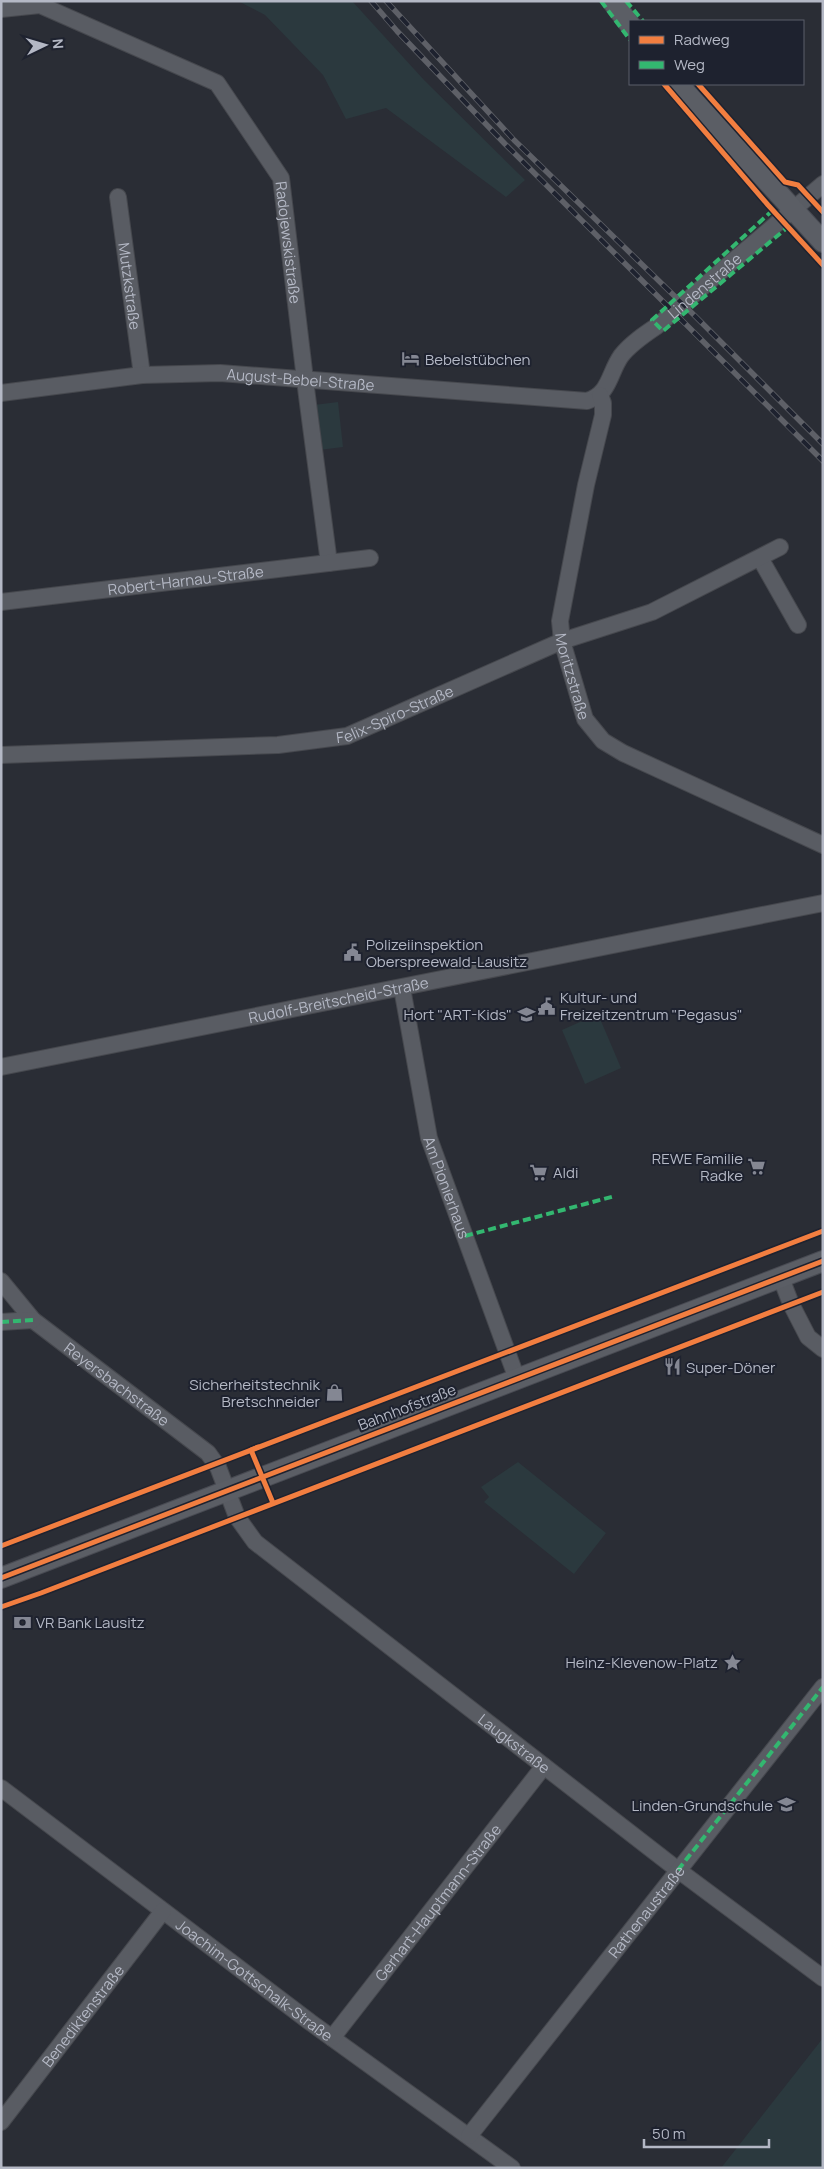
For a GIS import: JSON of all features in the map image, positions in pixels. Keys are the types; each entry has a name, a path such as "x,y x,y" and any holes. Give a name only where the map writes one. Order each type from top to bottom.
{"main road":[{"path":"612,1 629,24"},
{"path":"679,85 823,242"},
{"name":"Bahnhofstraße","path":"1,1578 517,1378 823,1262"}],"street":[{"name":"Radojewskistraße","path":"1,9 40,4 217,83 281,178 329,563"},
{"name":"Lindenstraße","path":"600,395 606,388 622,354 823,184"},
{"name":"Mutzkstraße","path":"118,197 142,375"},
{"name":"August-Bebel-Straße","path":"1,393 142,375 220,373 567,400 587,400 600,395"},
{"name":"Moritzstraße","path":"600,395 603,404 603,415 568,574 560,621 562,641 585,719 603,741 623,753 823,845"},
{"name":"Felix-Spiro-Straße","path":"1,755 278,745 347,736 562,641 652,612 780,547"},
{"name":"Robert-Harnau-Straße","path":"1,602 370,558"},
{"path":"760,558 798,626"},
{"name":"Rudolf-Breitscheid-Straße","path":"1,1068 823,903"},
{"name":"Am Pionierhaus","path":"402,988 429,1138 517,1378"},
{"path":"780,1278 808,1337 823,1349"},
{"name":"Reyersbachstraße","path":"1,1281 33,1320 208,1452 216,1464 227,1490"},
{"path":"1,1322 33,1320"},
{"name":"Laugkstraße","path":"227,1490 237,1517 255,1542 678,1870 823,1978"},
{"name":"Rathenaustraße","path":"469,2136 823,1687"},
{"name":"Gerhart-Hauptmann-Straße","path":"332,2038 544,1766"},
{"name":"Joachim-Gottschalk-Straße","path":"1,1788 332,2038 512,2168"},
{"name":"Benediktenstraße","path":"1,2122 163,1911"}],"shaded area":[{"path":"238,1 352,1 424,80 525,180 506,197 386,108 346,119 323,75 265,15"},
{"path":"338,402 343,447 319,450 314,405"},
{"path":"598,1014 621,1068 585,1084 562,1030"},
{"path":"518,1462 606,1533 574,1574 484,1502 489,1497 481,1487"},
{"path":"823,2038 823,2168 721,2168"}],"railway":[{"path":"371,1 397,31 505,144 823,461"},
{"path":"386,1 514,140 823,444"}],"marked path":[{"path":"601,1 629,39"},
{"path":"626,1 642,20"},
{"path":"773,210 652,320 663,331 788,227"},
{"path":"465,1236 615,1196"},
{"path":"1,1322 33,1320"},
{"path":"678,1870 823,1687"}],"cycle path":[{"path":"665,85 768,205 823,265"},
{"path":"699,85 785,182 798,185 823,212"},
{"path":"1,1546 823,1231"},
{"path":"1,1578 823,1261"},
{"path":"1,1607 823,1292"},
{"path":"258,1447 251,1450 273,1503"}],"place":[{"name":"Bebelstübchen","path":"411,359"},
{"name":"Polizeiinspektion Oberspreewald-Lausitz","path":"352,953"},
{"name":"Kultur- und Freizeitzentrum \"Pegasus\"","path":"546,1006"},
{"name":"Hort \"ART-Kids\"","path":"526,1014"},
{"name":"REWE Familie Radke","path":"757,1167"},
{"name":"Aldi","path":"539,1172"},
{"name":"Super-Döner","path":"672,1367"},
{"name":"Sicherheitstechnik Bretschneider","path":"334,1393"},
{"name":"VR Bank Lausitz","path":"22,1622"},
{"name":"Heinz-Klevenow-Platz","path":"732,1662"},
{"name":"Linden-Grundschule","path":"787,1805"}]}
